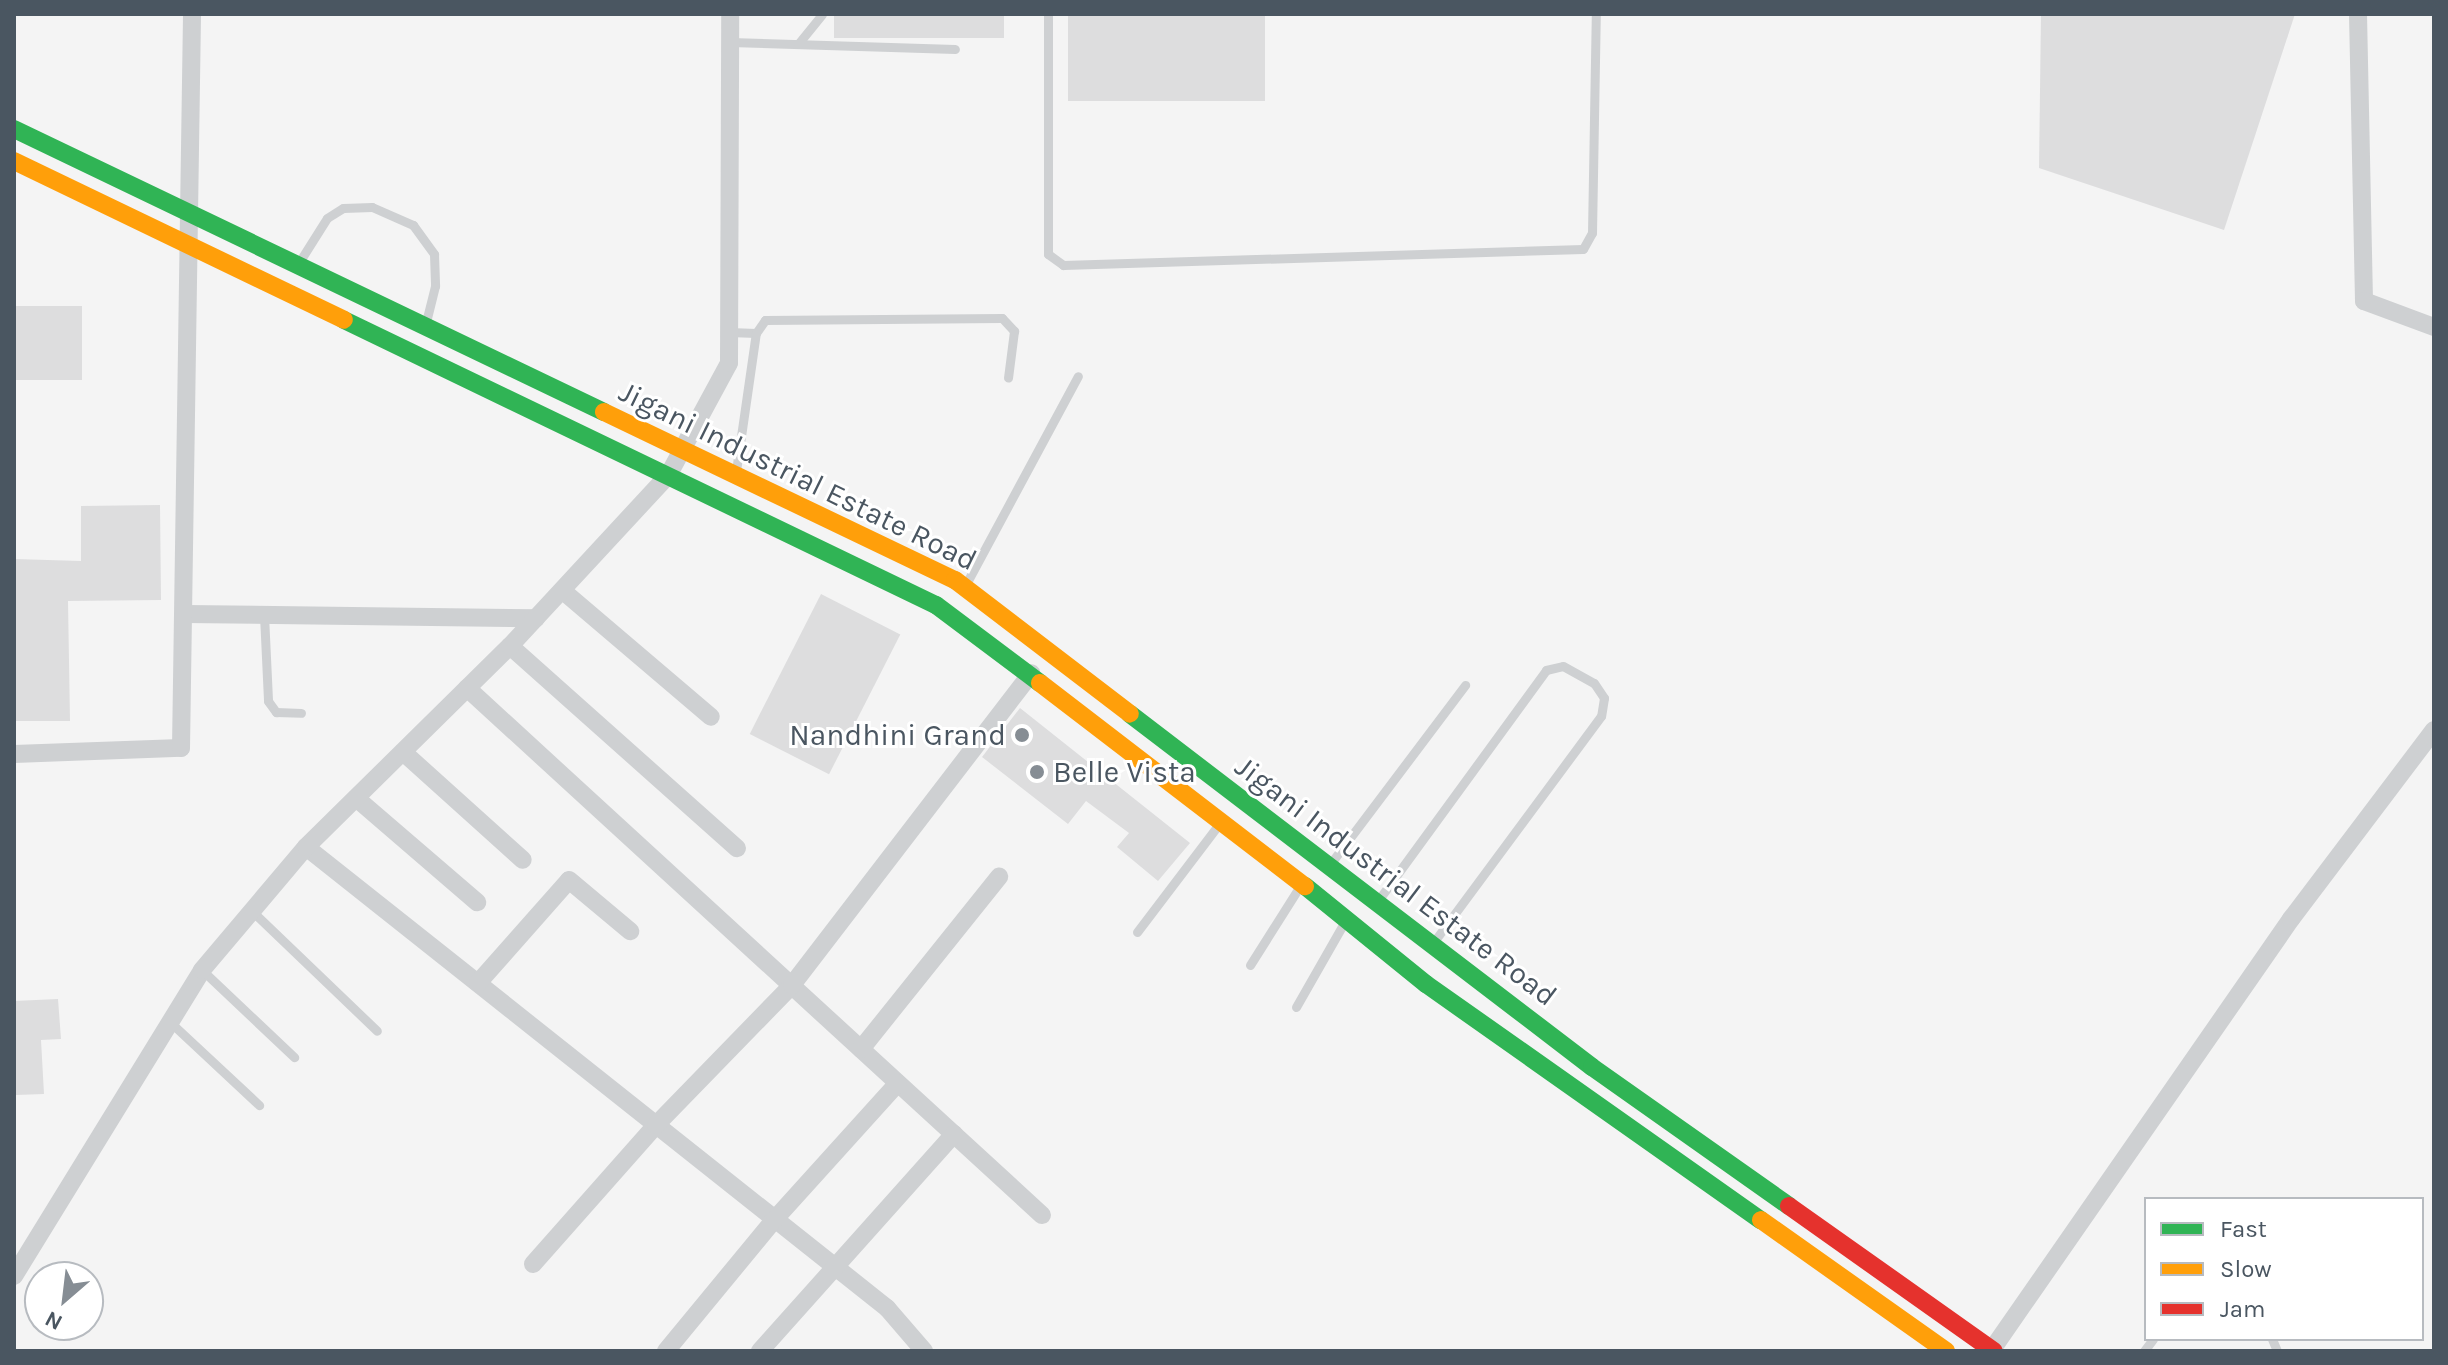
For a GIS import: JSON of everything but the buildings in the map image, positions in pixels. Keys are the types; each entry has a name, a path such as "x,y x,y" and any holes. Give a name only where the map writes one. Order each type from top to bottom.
{"main road":[{"name":"Jigani Industrial Estate Road","path":"14,129 189,210 964,587 1592,1067 1992,1350"},
{"name":"Jigani Industrial Estate Road","path":"14,161 186,239 936,605 1031,673 1222,820 1426,984 1946,1351"}],"street":[{"path":"14,754 181,748 185,614 186,239 192,14"},
{"path":"14,1276 202,970 306,847 510,646 669,474 729,363 730,14"},
{"path":"2358,14 2364,301 2434,327"},
{"path":"563,591 711,717"},
{"path":"185,614 536,618"},
{"path":"510,646 737,848"},
{"path":"533,1264 656,1125 792,985 1031,673"},
{"path":"467,688 1042,1215"},
{"path":"1992,1350 2291,919 2431,740"},
{"path":"403,752 523,860"},
{"path":"356,798 477,902"},
{"path":"306,847 887,1308 924,1351"},
{"path":"861,1049 999,877"},
{"path":"478,983 569,880 630,931"},
{"path":"666,1351 775,1219 898,1083"},
{"path":"760,1351 954,1134"}],"lane":[{"path":"798,44 822,14"},
{"path":"1048,14 1048,254 1063,265 1583,249 1592,233 1596,14"},
{"path":"730,42 955,49"},
{"path":"298,264 327,218 343,208 372,207 413,225 434,254 435,286 425,325"},
{"path":"736,475 756,333 765,320 1002,318 1014,331 1008,378"},
{"path":"729,332 756,333"},
{"path":"964,587 1078,376"},
{"path":"264,615 268,701 276,712 301,713"},
{"path":"1377,902 1546,670 1563,666 1594,683 1604,698 1601,716 1432,945"},
{"path":"1329,866 1465,685"},
{"path":"1137,932 1222,820"},
{"path":"1250,965 1302,883"},
{"path":"252,911 377,1031"},
{"path":"1296,1007 1346,918"},
{"path":"202,970 294,1057"},
{"path":"170,1022 259,1105"}],"traffic: fast":[{"path":"14,129 604,412"},
{"path":"344,320 936,605 1040,683"},
{"path":"1130,714 1592,1067 1789,1206"},
{"path":"1305,886 1426,984 1761,1220"}],"traffic: slow":[{"path":"14,161 344,320"},
{"path":"604,412 955,580 1130,714"},
{"path":"1040,683 1305,886"},
{"path":"1761,1220 1946,1351"}],"traffic: jam":[{"path":"1789,1206 1994,1351"}],"place":[{"name":"Nandhini Grand","path":"1022,735"},
{"name":"Belle Vista","path":"1037,772"}]}
